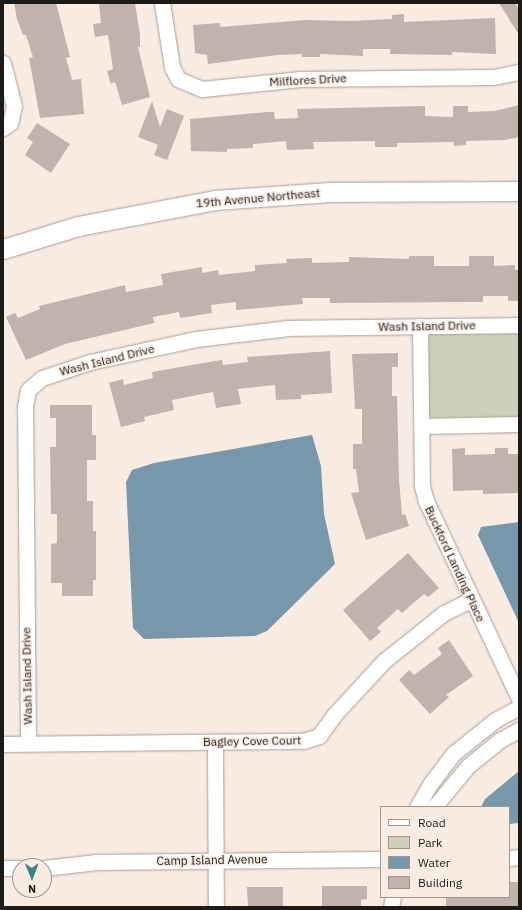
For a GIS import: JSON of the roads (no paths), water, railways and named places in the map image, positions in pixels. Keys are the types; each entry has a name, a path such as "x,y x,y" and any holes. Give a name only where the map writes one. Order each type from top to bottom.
{"street":[{"name":"Milflores Drive","path":"162,3 172,66 178,79 202,89 300,79 493,77 519,72"},
{"path":"3,63 14,106 10,123 3,128"},
{"name":"19th Avenue Northeast","path":"3,249 78,226 215,200 330,192 519,191"},
{"name":"Wash Island Drive","path":"28,743 24,406 28,390 42,378 90,362 196,339 288,328 519,325"},
{"name":"Buckford Landing Place","path":"420,326 422,486 426,501 471,600 519,699"},
{"path":"422,426 519,424"},
{"name":"Bagley Cove Court","path":"3,744 303,741 319,736 334,715 384,661 444,613 471,600"},
{"path":"418,806 430,783 454,753 495,720 519,707"},
{"path":"435,806 468,766 500,740 519,730"},
{"path":"215,742 216,907"},
{"name":"Camp Island Avenue","path":"52,867 96,862 380,859"}],"water":[{"path":"312,435 321,466 324,514 335,564 267,631 255,636 144,639 133,628 126,482 132,470 154,463"},
{"path":"519,522 519,623 478,535 481,527"},
{"path":"519,771 519,823 510,824 510,806 482,806 485,799"}]}
